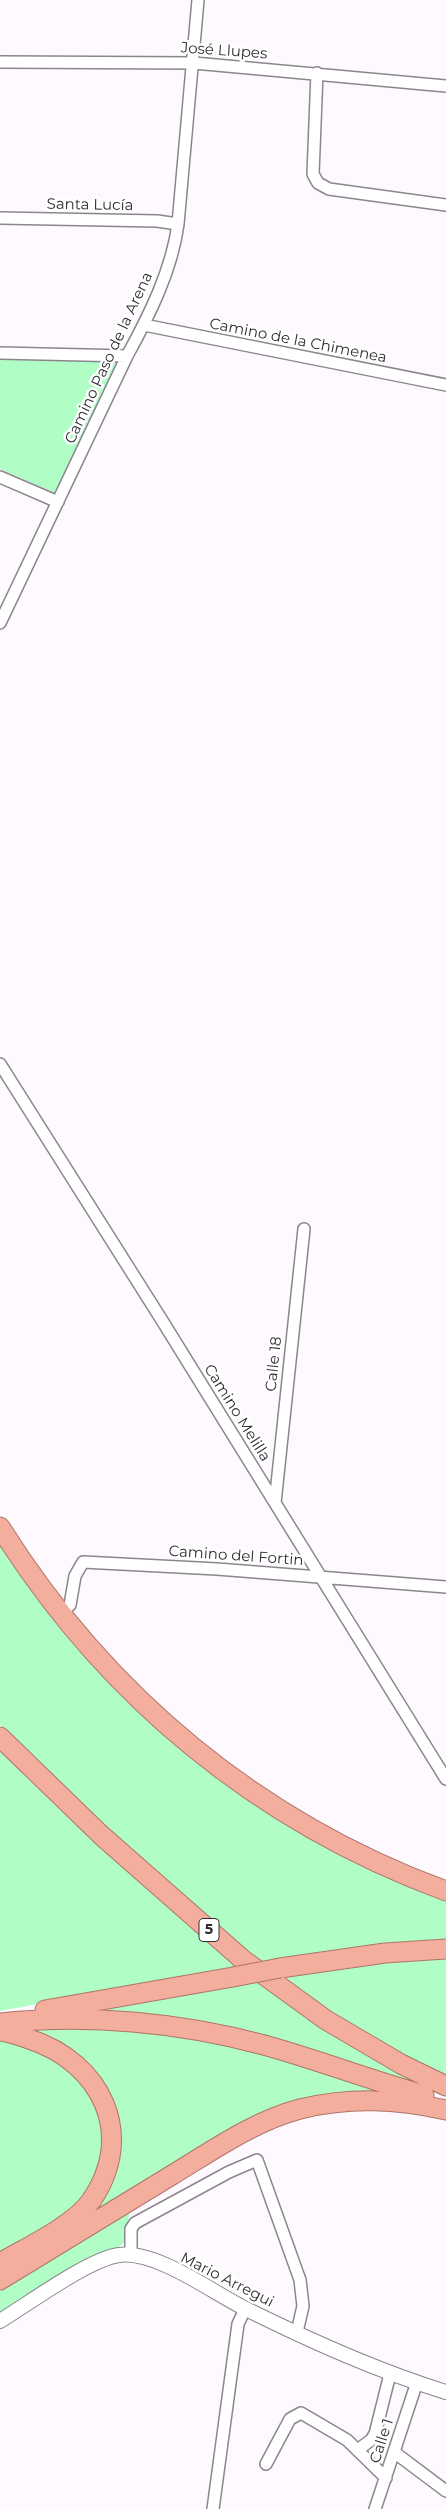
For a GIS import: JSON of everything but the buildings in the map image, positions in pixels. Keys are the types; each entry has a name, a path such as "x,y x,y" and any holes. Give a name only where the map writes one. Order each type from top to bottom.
{"highway":[{"path":"0,1527 60,1613 96,1656 158,1720 243,1787 291,1818 345,1847 446,1891"},
{"name":"5","path":"0,1737 64,1802 242,1959 326,2020 401,2064 446,2086"},
{"path":"0,2018 280,1968 385,1953 446,1949"},
{"path":"0,2023 86,2019 167,2026 263,2045 446,2102"},
{"path":"0,2031 52,2047 75,2062 85,2072 102,2096 111,2127 111,2142 104,2175 90,2202 67,2222 0,2263"},
{"path":"0,2280 221,2146 270,2120 298,2110 356,2100 392,2100 446,2110"}],"street":[{"name":"Camino Paso de la Arena","path":"0,623 127,356 144,325 174,249 194,63 198,0"},
{"name":"José Llupes","path":"0,62 194,63 446,86"},
{"path":"317,73 313,174 318,183 329,188 446,204"},
{"name":"Santa Lucía","path":"0,218 157,221 178,224"},
{"name":"Camino de la Chimenea","path":"144,325 446,385"},
{"path":"0,353 127,356"},
{"path":"0,477 58,502"},
{"name":"Camino Melilla","path":"0,1064 275,1502 446,1779"},
{"name":"Calle 18","path":"275,1502 304,1229"},
{"name":"Camino del Fortin","path":"60,1613 70,1605 75,1576 83,1562 446,1587"},
{"path":"131,2254 131,2229 135,2223 229,2172 258,2160 300,2280 303,2306 297,2332"},
{"name":"Mario Arregui","path":"0,2321 100,2260 131,2254 158,2263 245,2309 390,2374 446,2392"},
{"path":"213,2509 238,2324 245,2309"},
{"path":"359,2449 371,2440 375,2434 390,2374"},
{"name":"Calle 1","path":"375,2509 417,2382"},
{"path":"266,2464 290,2419 301,2413 359,2449 386,2478"},
{"path":"394,2452 446,2491"}],"green space":[{"path":"0,357 112,361 118,367 57,494 0,469"},
{"path":"0,1542 71,1640 142,1714 196,1761 249,1799 446,1899 446,1941 260,1964 91,1815 0,1725"},
{"path":"0,1751 87,1835 239,1967 0,2011"},
{"path":"446,1953 446,2077 364,2033 286,1983 288,1972"},
{"path":"255,1980 302,2014 354,2047 438,2094 281,2046 27,2017"},
{"path":"100,2026 217,2040 402,2094 316,2102 0,2269 94,2203 111,2106 26,2028"},
{"path":"0,2038 65,2062 97,2099 105,2148 96,2182 69,2215 0,2255"},
{"path":"129,2210 128,2234 124,2243 119,2247 94,2257 0,2314 0,2286"}]}
